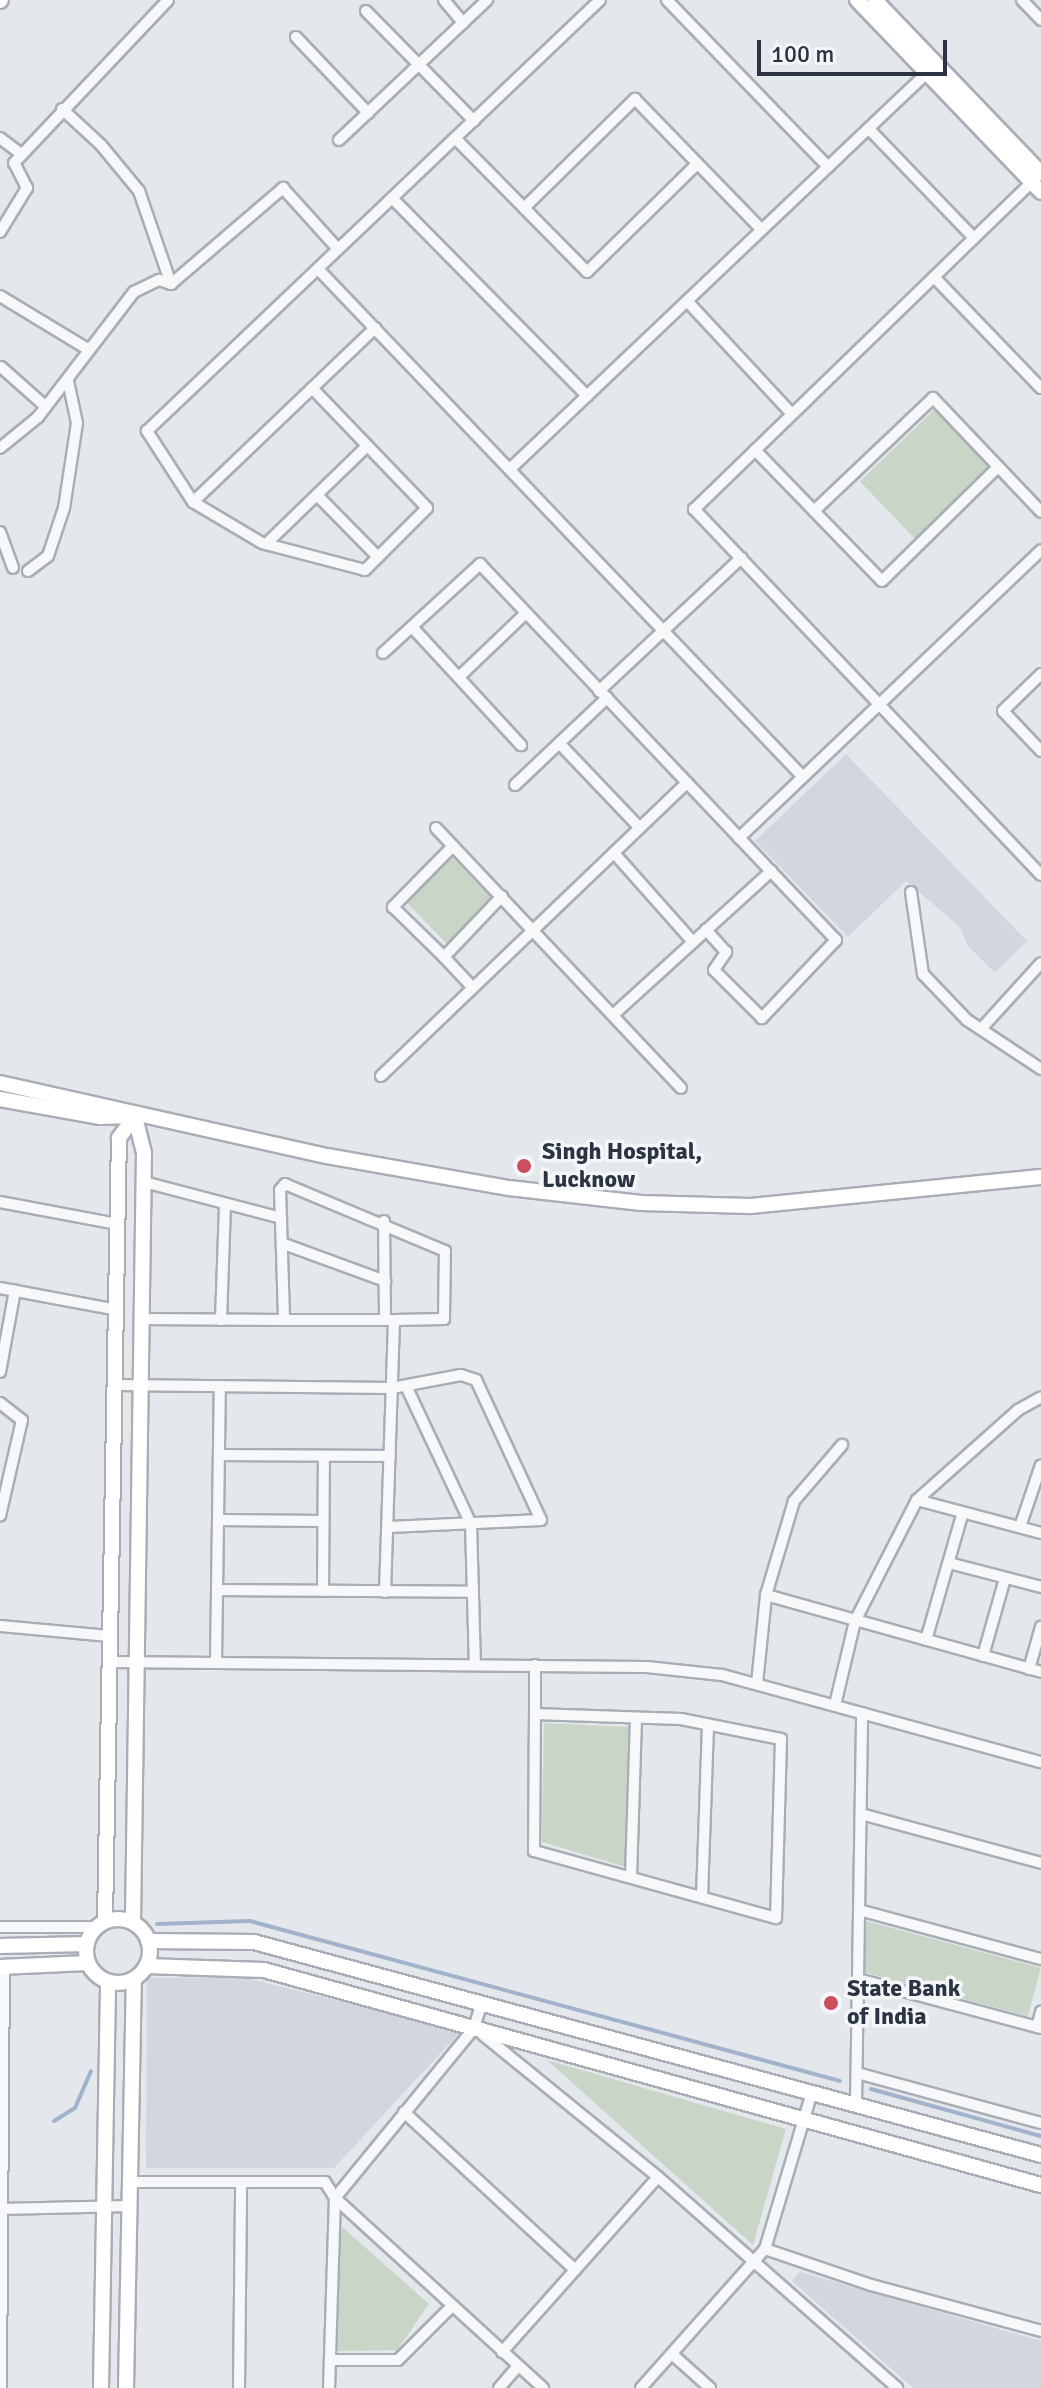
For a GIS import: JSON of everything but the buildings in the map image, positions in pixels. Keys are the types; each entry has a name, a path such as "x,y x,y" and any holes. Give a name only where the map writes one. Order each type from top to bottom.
{"street":[{"path":"0,232 27,188 14,163 168,0"},
{"path":"444,0 463,23"},
{"path":"339,140 487,0"},
{"path":"312,388 427,508 365,570 266,544 193,502 147,431 600,0"},
{"path":"667,0 828,167"},
{"path":"857,0 931,69 1038,182 974,238 694,509 1041,875"},
{"path":"875,0 931,69"},
{"path":"1022,0 1039,15"},
{"path":"366,11 474,121"},
{"path":"296,37 368,113"},
{"path":"510,469 931,69"},
{"path":"524,208 635,99 762,230"},
{"path":"62,109 101,145 139,191 171,284"},
{"path":"869,129 974,238"},
{"path":"0,138 21,154"},
{"path":"455,138 587,272 697,164"},
{"path":"171,284 283,188 338,249"},
{"path":"392,198 587,396"},
{"path":"318,269 803,777"},
{"path":"934,277 1041,388"},
{"path":"0,448 46,407 134,292 159,280 171,284"},
{"path":"0,296 89,350"},
{"path":"687,301 792,414"},
{"path":"193,502 375,328"},
{"path":"1,367 46,407"},
{"path":"28,571 48,556 64,508 77,423 68,381"},
{"path":"814,511 933,398 1041,512"},
{"path":"266,544 367,446"},
{"path":"755,450 882,581 998,467"},
{"path":"317,495 378,557"},
{"path":"0,532 13,568"},
{"path":"739,838 1041,550"},
{"path":"515,785 559,743 663,631 741,558"},
{"path":"383,653 480,564 836,940 762,1018 714,970 726,952 706,930"},
{"path":"459,677 526,613"},
{"path":"412,627 521,745"},
{"path":"1041,674 1003,711 1041,751"},
{"path":"559,743 640,828"},
{"path":"381,1076 687,783"},
{"path":"436,828 681,1088"},
{"path":"453,846 393,907 473,988"},
{"path":"614,853 693,942"},
{"path":"613,1015 771,871"},
{"path":"911,892 923,974 981,1029 1041,1069"},
{"path":"444,957 502,896"},
{"path":"981,1029 1041,963"},
{"path":"0,1083 104,1102 135,1116"},
{"path":"0,1099 100,1117 135,1116 509,1188 641,1203 750,1206 1041,1177"},
{"path":"108,1982 134,1979 146,1966 148,1941 133,1922 144,1182 144,1153 135,1116"},
{"path":"101,2388 108,1982 88,1963 87,1944 101,1924 110,1662 119,1138 135,1116"},
{"path":"144,1182 281,1218"},
{"path":"142,1319 221,1320 284,1320 389,1320 444,1319 447,1257 439,1245 294,1184 280,1190 284,1320"},
{"path":"0,1202 118,1224"},
{"path":"221,1320 225,1205"},
{"path":"384,1221 392,1388 385,1592"},
{"path":"284,1244 385,1281"},
{"path":"0,1288 117,1310"},
{"path":"0,1372 15,1290"},
{"path":"115,1385 392,1388 461,1375 476,1380 541,1520 389,1527"},
{"path":"216,1662 220,1386"},
{"path":"406,1386 471,1524 475,1664"},
{"path":"835,1705 855,1621 917,1500 1018,1410 1041,1397"},
{"path":"0,1403 22,1420 0,1516"},
{"path":"757,1684 766,1595 794,1501 842,1445"},
{"path":"220,1455 390,1456"},
{"path":"323,1591 324,1456"},
{"path":"1020,1527 1041,1465"},
{"path":"917,1500 1041,1533"},
{"path":"926,1640 963,1512"},
{"path":"219,1520 323,1521"},
{"path":"949,1563 1041,1587"},
{"path":"983,1656 1005,1578"},
{"path":"218,1590 473,1592"},
{"path":"766,1595 1041,1672"},
{"path":"0,1626 110,1636"},
{"path":"1029,1669 1041,1627"},
{"path":"110,1662 647,1667 722,1675 1041,1762"},
{"path":"535,1665 534,1851 776,1918 781,1739 708,1725 636,1718 535,1714"},
{"path":"856,2104 862,1713"},
{"path":"631,1877 636,1718"},
{"path":"702,1897 708,1725"},
{"path":"861,1814 1041,1863"},
{"path":"859,1910 1041,1959"},
{"path":"0,1927 133,1922"},
{"path":"148,1941 238,1939 482,2002 1041,2155"},
{"path":"0,1946 87,1944"},
{"path":"1,2388 2,1967 88,1963"},
{"path":"146,1966 264,1970 1041,2185"},
{"path":"126,2388 134,1979"},
{"path":"858,1979 1039,2027 1041,2012"},
{"path":"329,2388 335,2198 474,2028 482,2002"},
{"path":"474,2028 658,2177 897,2388"},
{"path":"857,2073 1041,2123"},
{"path":"641,2388 765,2249 812,2092"},
{"path":"404,2112 575,2270"},
{"path":"502,2352 658,2177"},
{"path":"130,2182 325,2182 335,2198 543,2388"},
{"path":"239,2388 241,2182"},
{"path":"1,2209 129,2206"},
{"path":"765,2249 871,2285 1041,2331"},
{"path":"330,2360 398,2360 451,2307"},
{"path":"672,2354 710,2388"},
{"path":"499,2388 518,2366"}],"shaded area":[{"path":"846,754 1027,941 995,973 968,946 959,926 906,881 848,937 755,841"},
{"path":"242,1977 461,2031 334,2168 146,2168 147,1978"},
{"path":"800,2272 1041,2341 1041,2388 913,2388 792,2281"}],"green space":[{"path":"934,410 989,467 915,538 860,482"},
{"path":"452,857 493,899 447,944 406,901"},
{"path":"544,1723 628,1727 626,1867 542,1842"},
{"path":"866,1921 1041,1968 1028,2016 853,1969"},
{"path":"547,2060 786,2129 753,2245"},
{"path":"340,2225 429,2304 397,2350 338,2351"}],"waterway":[{"path":"157,1924 250,1921 840,2081"},
{"path":"54,2121 75,2108 91,2071"},
{"path":"871,2089 1041,2136"}],"place":[{"name":"Singh Hospital, Lucknow","path":"524,1166"},
{"name":"State Bank of India","path":"831,2003"}]}
